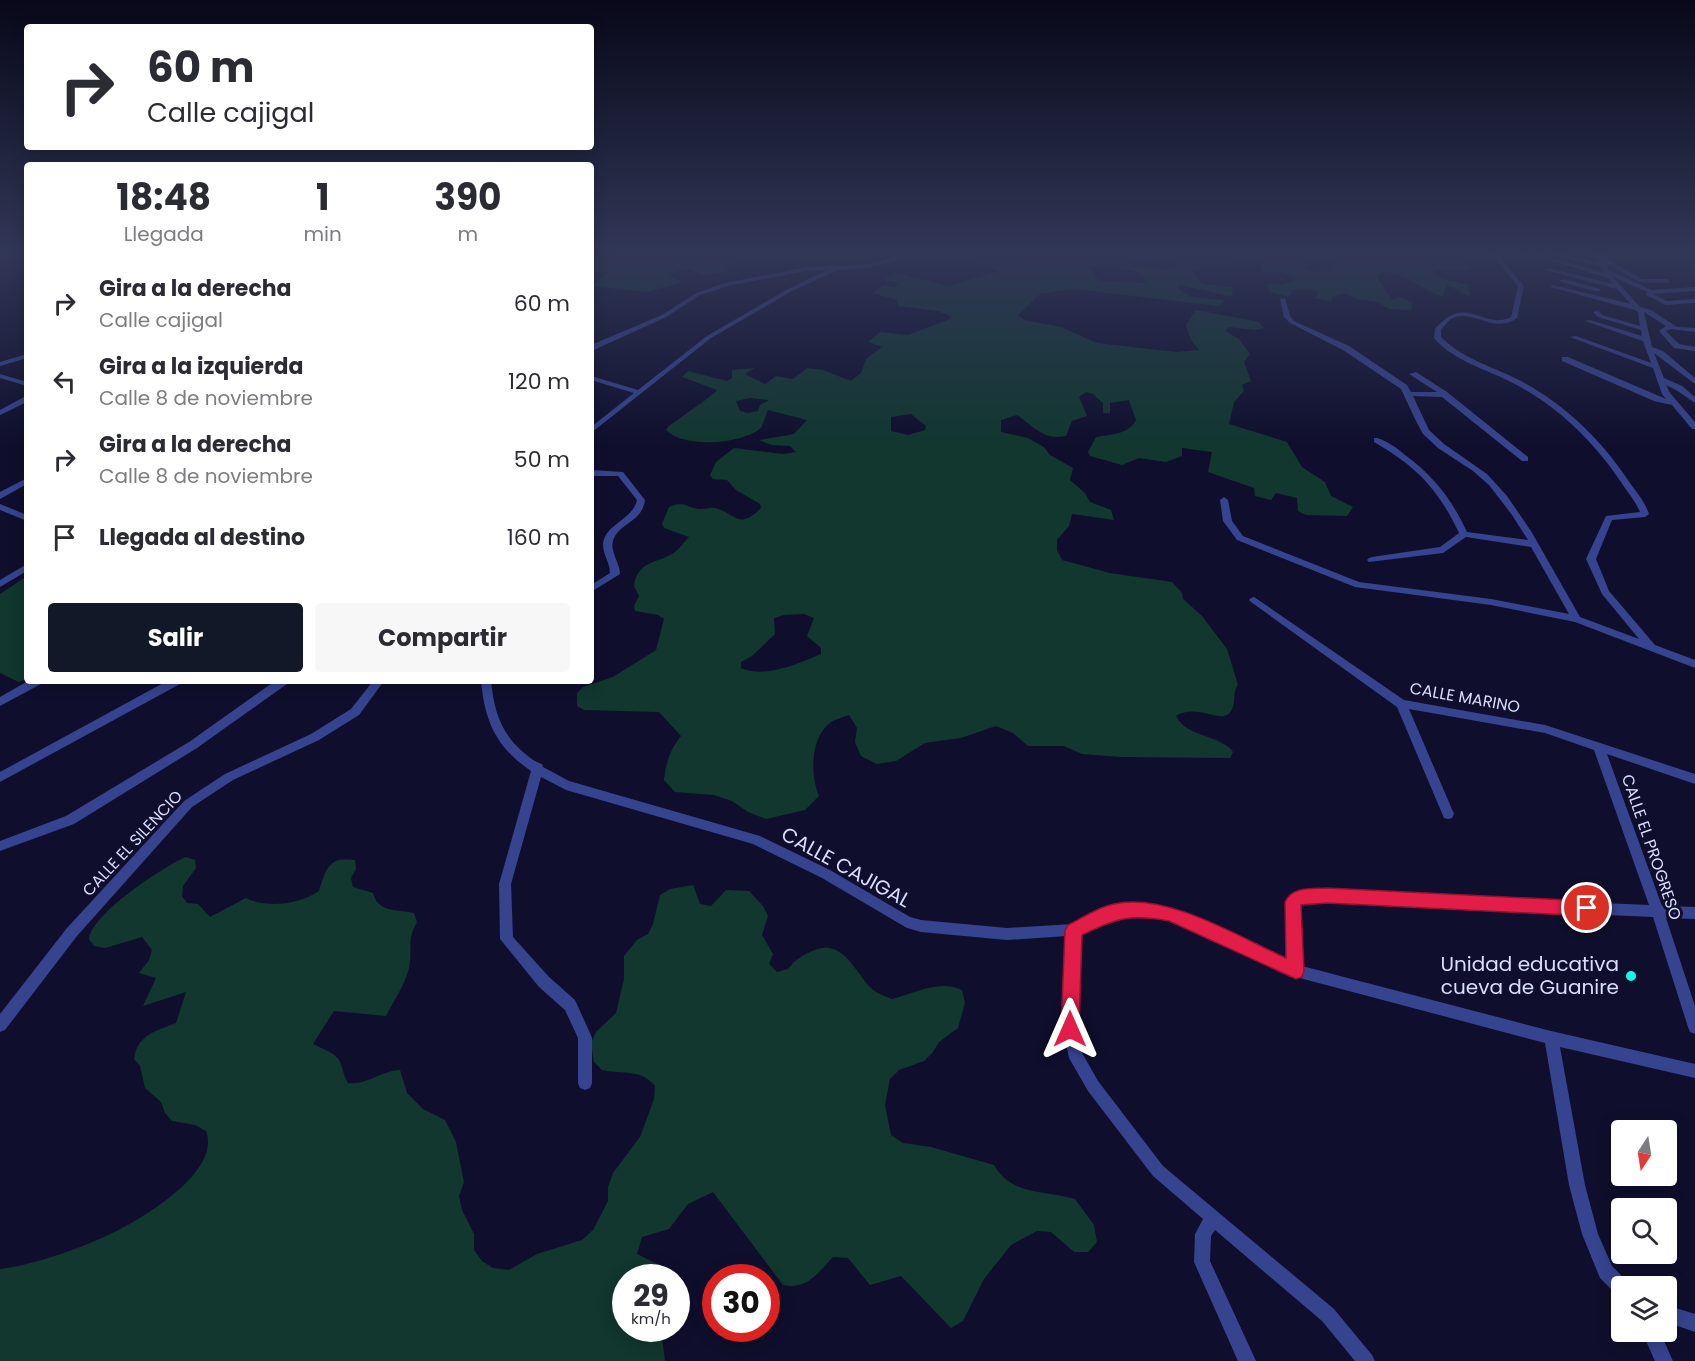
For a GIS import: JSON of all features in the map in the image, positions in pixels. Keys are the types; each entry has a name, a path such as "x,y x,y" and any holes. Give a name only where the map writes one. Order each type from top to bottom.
{"street":[{"path":"594,347 658,319"},
{"path":"594,428 709,337 742,319"},
{"path":"1289,319 1346,348 1404,387 1410,394 1418,421 1425,431 1491,482 1512,507 1577,619"},
{"path":"1448,319 1437,330 1438,338 1453,352 1519,383 1576,423 1601,448 1627,483 1645,514 1609,518 1591,559 1605,592 1650,645"},
{"path":"1478,319 1497,322 1512,319"},
{"path":"1609,319 1644,329"},
{"path":"1641,319 1660,379 1672,403 1695,427"},
{"path":"1660,319 1670,327 1683,331 1695,330"},
{"path":"1588,321 1648,344 1695,382"},
{"path":"1670,327 1662,331 1677,346 1695,349"},
{"path":"1574,337 1656,367"},
{"path":"0,364 24,357"},
{"path":"1565,359 1657,399 1672,403"},
{"path":"1413,374 1444,394 1525,459"},
{"path":"0,376 24,383"},
{"path":"594,379 638,392"},
{"path":"1660,379 1679,388 1695,401"},
{"path":"1410,394 1444,394"},
{"path":"0,413 24,401"},
{"path":"1377,440 1402,455 1436,487 1448,502 1464,534"},
{"path":"594,473 620,474 641,500 637,513 616,529 608,540 607,549 613,558 615,574 594,587"},
{"path":"0,496 24,482"},
{"path":"1224,500 1224,513 1229,527 1240,538 1349,582 1491,602 1577,619 1695,664"},
{"path":"0,507 24,517"},
{"path":"1372,560 1443,549 1464,534 1532,544"},
{"path":"0,584 24,569"},
{"name":"CALLE MARINO","path":"1254,600 1401,704 1545,729 1695,779"},
{"path":"0,702 32,684"},
{"path":"0,777 170,684"},
{"path":"0,846 70,820 193,745 278,684"},
{"name":"CALLE EL SILENCIO","path":"0,1025 72,932 188,804 229,777 315,737 355,712 377,684"},
{"name":"CALLE CAJIGAL","path":"486,684 492,721 509,749 566,785 756,840 826,874 914,924 1007,934 1074,930 1114,911 1148,909 1179,917 1296,971 1551,1038 1695,1071"},
{"path":"1401,704 1448,814"},
{"name":"CALLE EL PROGRESO","path":"1599,747 1658,912 1695,1027"},
{"path":"538,767 505,884 507,939 544,982 570,1005 585,1038 585,1083"},
{"path":"1296,971 1293,902 1306,896 1695,913"},
{"path":"1074,930 1070,1020 1074,1053 1094,1086 1158,1171 1328,1315 1366,1361"},
{"path":"1551,1038 1577,1185 1590,1234 1606,1272 1611,1277"},
{"path":"1213,1218 1203,1234 1202,1262 1247,1361"},
{"path":"1677,1317 1695,1323"},
{"path":"1655,1342 1664,1361"}],"green space":[{"path":"950,319 1022,319 1061,327 1097,343 1176,352 1199,350 1191,340 1186,325 1190,319 1241,319 1259,322 1264,328 1255,330 1229,327 1225,331 1239,339 1250,354 1244,362 1251,381 1242,385 1244,391 1234,402 1229,424 1287,442 1302,467 1325,482 1331,496 1353,507 1347,516 1306,515 1298,511 1297,498 1276,493 1271,500 1255,496 1254,488 1208,472 1212,452 1182,448 1182,456 1166,462 1139,458 1122,465 1090,456 1088,452 1096,437 1119,433 1133,425 1136,420 1129,400 1110,403 1110,413 1103,413 1103,403 1093,394 1086,392 1079,397 1087,416 1072,421 1066,436 1045,434 1017,415 1001,420 1001,432 1028,438 1044,447 1050,455 1073,468 1070,480 1085,493 1090,502 1111,510 1114,520 1072,514 1069,526 1057,540 1057,550 1062,560 1110,573 1172,582 1182,593 1183,599 1202,616 1227,649 1238,685 1230,712 1223,716 1191,712 1176,716 1188,728 1227,746 1233,752 1230,758 1121,757 1082,754 1064,746 1028,746 1013,733 996,726 961,738 925,743 896,761 877,764 861,756 855,742 857,728 849,715 831,722 819,737 813,767 819,796 805,810 766,819 748,812 732,801 714,795 675,792 664,780 669,756 681,736 659,712 584,710 577,706 577,693 583,687 613,677 656,650 664,619 658,615 635,611 634,606 639,596 634,586 643,567 674,552 689,537 664,528 662,524 669,507 679,504 696,509 715,508 742,519 753,515 761,508 760,504 736,490 727,480 713,479 710,475 716,462 734,448 783,454 796,452 790,446 771,445 759,440 794,434 807,420 768,410 761,428 741,438 714,442 686,440 666,430 717,390 682,377 688,371 727,381 732,378 732,370 755,368 745,374 765,384 776,376 793,379 807,368 823,370 851,381 861,373 866,359 882,347 868,342 880,332 908,335","holes":["750,398 769,400 760,405 758,411 748,413 740,411 736,401","911,414 926,426 925,430 908,435 891,431 891,417","804,614 814,618 807,636 821,648 821,654 771,671 760,672 741,668 741,662 752,656 775,634 774,618"]},
{"path":"24,578 24,680 19,682 0,673 0,594"},
{"path":"186,857 195,860 196,868 183,886 182,896 187,903 198,904 210,917 246,898 273,904 303,899 319,891 330,866 339,860 346,859 355,860 356,869 351,878 353,887 373,893 379,904 384,907 414,913 417,922 411,940 409,968 386,1016 334,1011 313,1044 337,1057 348,1083 362,1082 400,1070 407,1093 423,1109 445,1120 456,1142 464,1182 459,1196 462,1210 474,1234 474,1250 482,1261 493,1268 509,1270 537,1254 582,1240 593,1230 608,1201 608,1187 613,1173 640,1137 654,1099 655,1086 637,1074 602,1070 594,1062 591,1043 596,1032 616,1013 624,979 624,956 637,940 648,934 653,924 660,895 670,889 693,885 700,904 711,906 726,890 749,891 763,906 768,916 762,935 773,954 769,964 777,972 788,969 810,952 820,948 829,948 851,962 873,990 892,999 936,986 962,990 965,1003 958,1028 939,1042 924,1061 899,1070 890,1079 885,1105 891,1135 903,1143 931,1147 994,1165 1001,1175 1019,1187 1075,1199 1094,1225 1097,1242 1088,1252 1074,1252 1051,1232 1037,1231 1011,1245 984,1279 963,1321 951,1328 901,1276 870,1285 848,1258 833,1257 805,1283 783,1285 780,1281 780,1264 767,1264 713,1192 688,1204 669,1229 642,1237 637,1254 658,1264 612,1264 612,1342 663,1342 665,1361 0,1361 0,1269 62,1253 122,1228 165,1201 194,1174 203,1160 208,1145 206,1131 195,1125 172,1121 165,1113 161,1102 145,1088 140,1066 134,1059 143,1039 176,1023 186,992 143,1006 156,978 139,973 149,960 152,950 142,937 105,948 94,946 89,939 102,917 115,905 130,892"}],"place":[{"name":"Unidad educativa cueva de Guanire","path":"1631,976"}],"route":[{"path":"1070,1029 1074,930 1114,911 1148,909 1171,914 1296,971 1293,902 1306,896 1587,908"}]}
